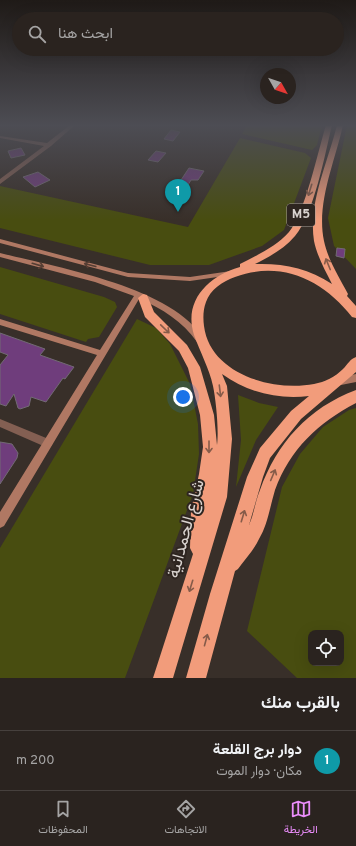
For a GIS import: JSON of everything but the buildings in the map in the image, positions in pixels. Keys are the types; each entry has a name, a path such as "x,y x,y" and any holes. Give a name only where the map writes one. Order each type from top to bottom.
{"highway":[{"name":"M5","path":"231,273 269,253 293,233 304,210 320,157"},
{"name":"M5","path":"332,157 319,213 319,240 328,266 345,299"},
{"path":"336,382 313,390 286,392 258,387 233,376 214,360 202,342 196,320 200,300 213,284 231,273 259,267 278,267 302,272 326,283 345,299 356,314"},
{"path":"140,297 149,314 168,331 186,354 201,389 207,415 210,447 208,474 200,510 199,562"},
{"name":"شارع الحمدانية","path":"163,678 219,497 225,439 220,386 202,342"},
{"path":"196,678 255,477 265,453 296,415 352,369 356,362"},
{"path":"226,572 255,530 268,487 279,462 292,444 307,426 328,409 356,396"}],"main road":[{"path":"0,241 128,275 190,279 231,273"},
{"path":"0,255 116,287 140,297 160,306 187,323 202,342"},
{"path":"0,522 103,354 140,297"},
{"path":"345,299 356,306"},
{"path":"0,322 103,354"},
{"path":"336,382 356,378"}],"street":[{"path":"0,182 34,157"},
{"path":"0,423 48,443"}],"green space":[{"path":"229,157 309,157 311,158 284,230 262,246 209,265 150,265 0,228 0,186 188,227"},
{"path":"341,157 356,157 356,269 334,246 328,218"},
{"path":"0,267 104,297 115,302 117,307 99,337 88,339 86,342 0,314"},
{"path":"137,319 156,328 170,344 190,384 198,424 199,454 193,494 125,678 0,678 0,548"},
{"path":"238,395 259,403 278,407 256,440 236,487 241,440"},
{"path":"356,408 356,678 297,678 247,631 282,487 300,454 323,427 349,410"}],"place":[{"name":"دوار برج القلعة","path":"178,212"}]}
